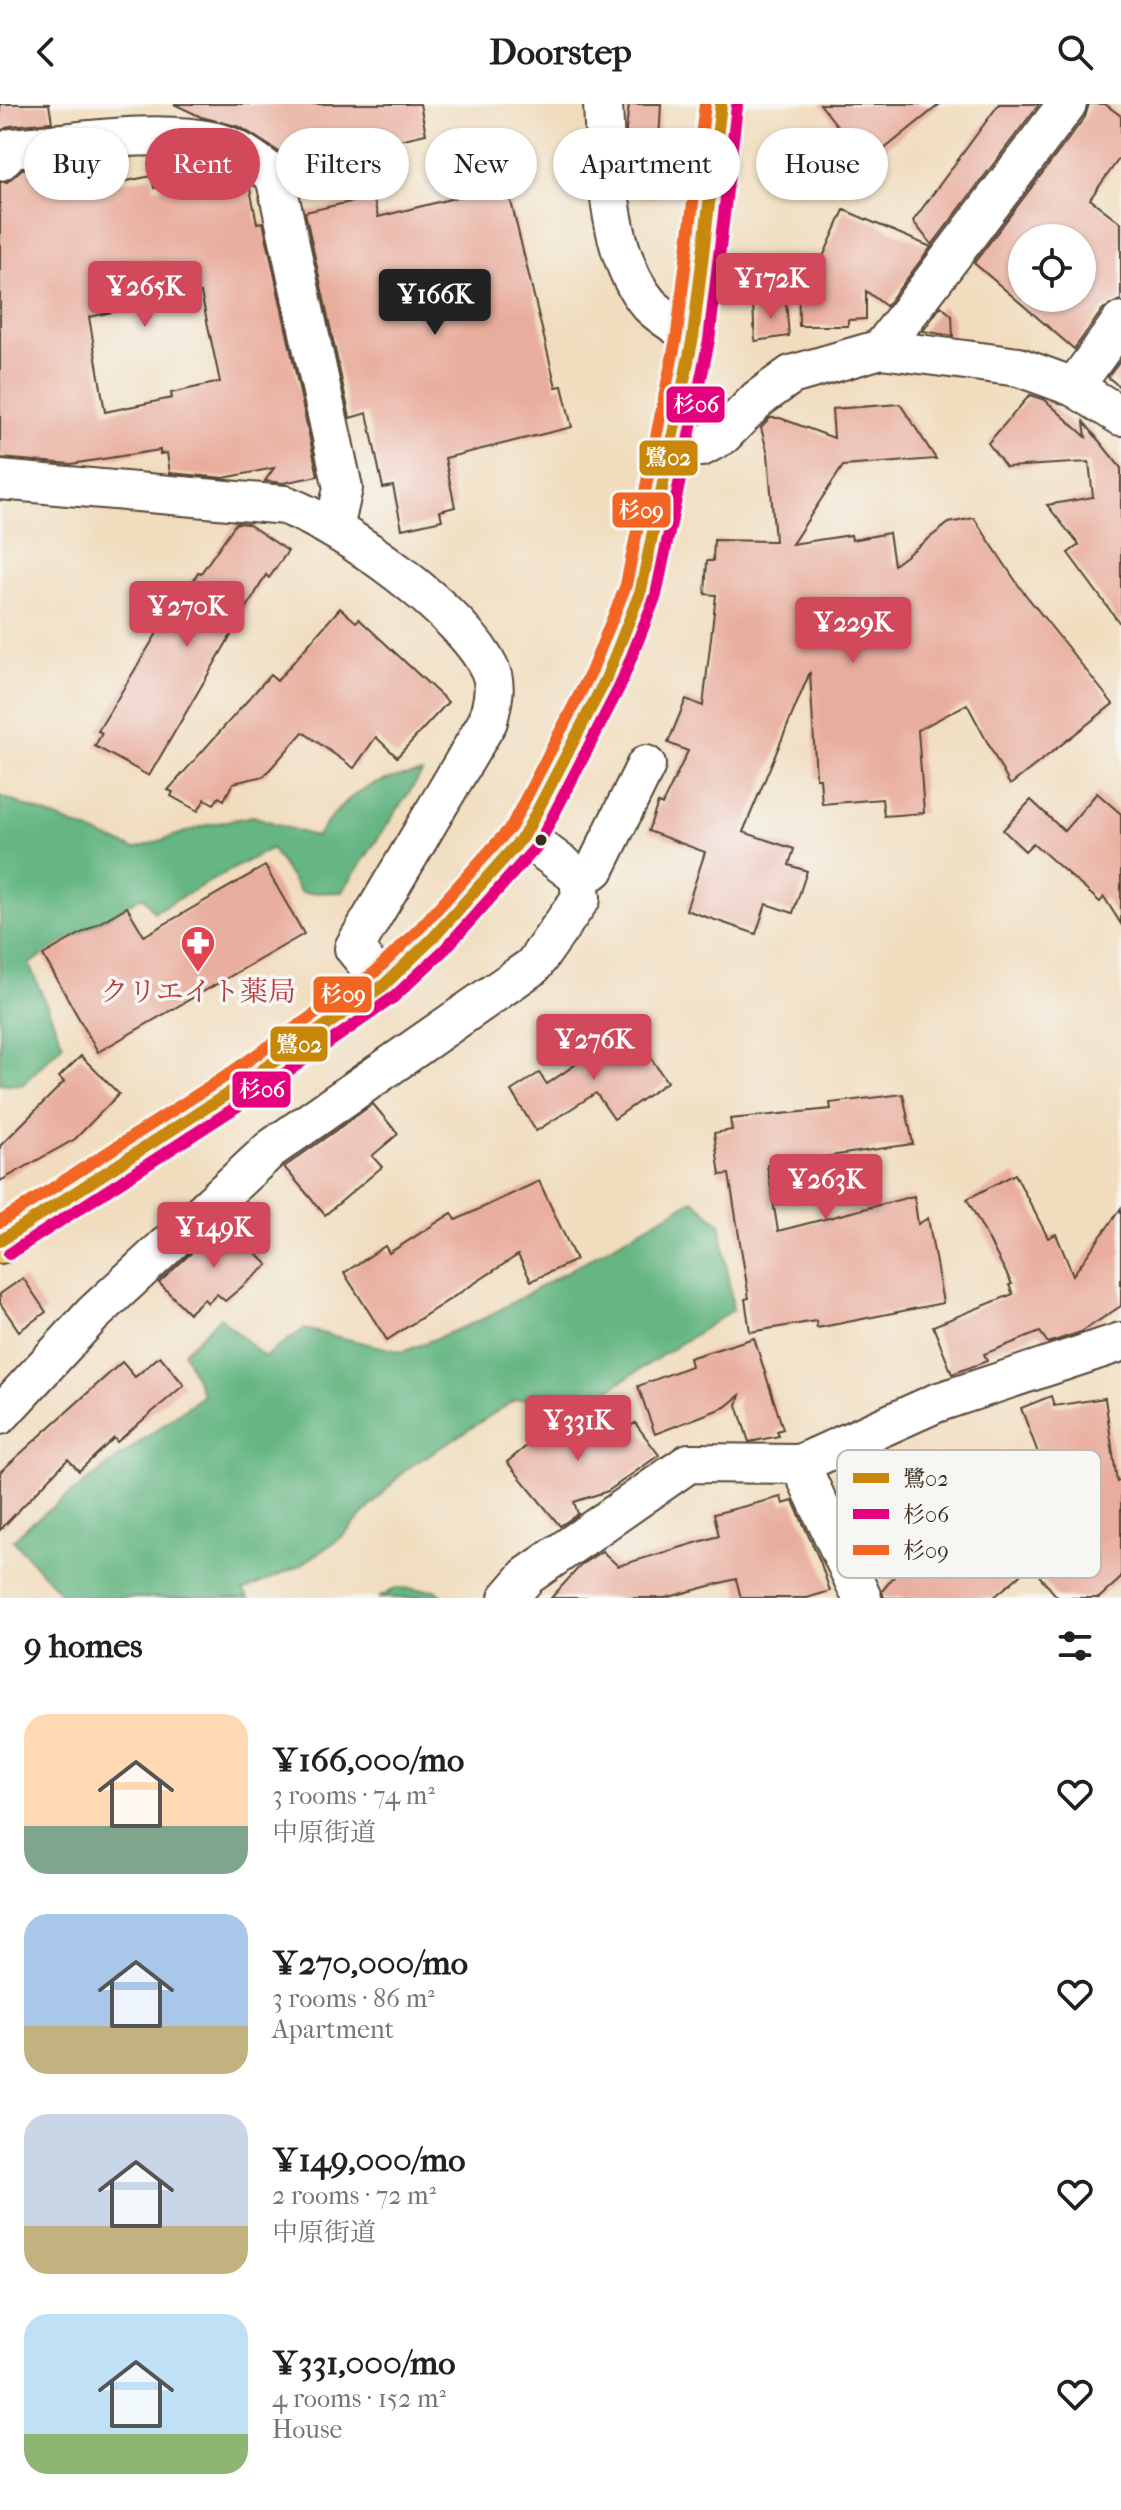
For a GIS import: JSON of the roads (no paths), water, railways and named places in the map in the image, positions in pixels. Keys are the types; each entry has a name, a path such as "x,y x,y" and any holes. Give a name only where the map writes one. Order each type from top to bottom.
{"main road":[{"path":"0,1241 232,1091 384,985 433,938 524,836 606,679 641,590 693,337 721,104"}],"street":[{"path":"603,104 609,201 632,278 649,304 693,337"},
{"path":"881,349 1067,104"},
{"path":"0,161 12,148 179,137 219,143 250,157 275,176 343,488 334,529"},
{"path":"1074,387 1121,322"},
{"path":"673,445 701,447 723,435 758,399 791,375 881,349 1019,367 1074,387 1121,416"},
{"path":"0,480 285,505 334,529 421,593 468,636 490,669 495,695 488,721 354,948 384,985"},
{"path":"579,877 595,869 646,765"},
{"path":"0,1415 93,1314 272,1148 533,966 581,898 579,877 524,836"},
{"path":"508,1598 527,1576 689,1463 800,1464 936,1403 1121,1342"},
{"path":"800,1464 837,1544"},
{"path":"853,1578 862,1598"}],"place":[{"name":"クリエイト薬局","path":"198,974"}]}
